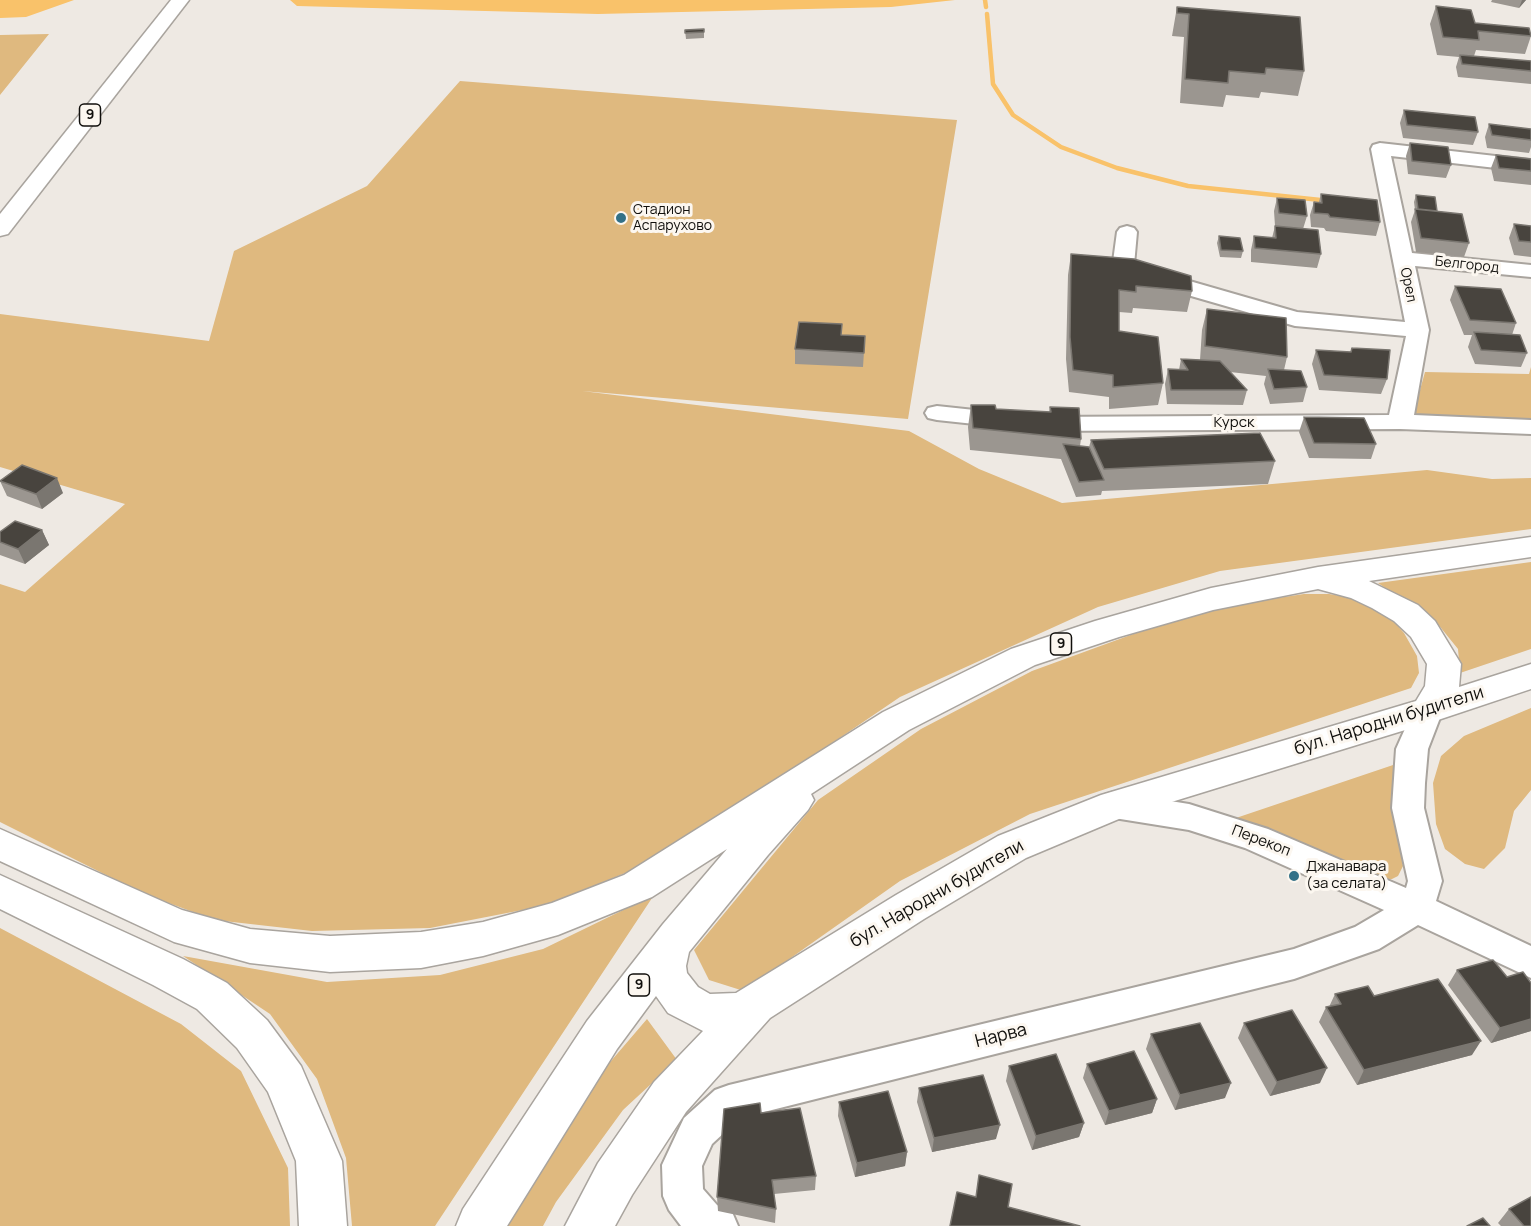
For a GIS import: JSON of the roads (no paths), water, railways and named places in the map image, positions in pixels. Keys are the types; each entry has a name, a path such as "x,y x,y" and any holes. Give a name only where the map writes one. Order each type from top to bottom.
{"main road":[{"name":"9","path":"45,140 158,0"},
{"name":"9","path":"0,229 180,0"},
{"name":"9","path":"480,1226 602,1035 677,936 754,844 827,765 896,721 1023,657 1107,629 1211,599 1318,578 1531,547"},
{"path":"1318,578 1362,590 1384,600 1406,613 1423,629 1444,664 1442,687 1428,710"},
{"name":"бул. Народни будители","path":"589,1226 615,1179 670,1097 755,1005 910,907 1012,847 1114,805 1428,710 1531,676"},
{"path":"0,844 174,925 250,946 330,954 421,950 483,939 558,918 638,886 827,765"},
{"path":"0,891 168,972 212,996 252,1034 285,1080 318,1161 324,1226"},
{"path":"677,936 668,950 665,966 668,980 683,1000 704,1012 717,1013 737,1012 755,1005"}],"street":[{"name":"Орел","path":"1400,422 1418,330 1380,148 1531,166"},
{"path":"1127,232 1123,269 1294,319 1418,330"},
{"name":"Белгород","path":"1402,258 1531,271"},
{"name":"Курск","path":"937,413 1040,424 1400,422 1531,427"},
{"path":"1416,908 1425,881 1408,808 1409,783 1412,749 1428,710"},
{"name":"Перекоп","path":"1114,805 1189,817 1256,838 1416,908 1531,963"},
{"name":"Нарва","path":"717,1226 703,1221 683,1196 682,1165 698,1131 729,1103 1294,964 1367,938 1416,908"}],"waterway":[{"path":"985,0 986,7"},
{"path":"987,14 993,84 1013,115 1061,147 1117,168 1188,186 1330,201"}],"place":[{"name":"Стадион Аспарухово","path":"621,218"},
{"name":"Джанавара (за селата)","path":"1294,876"}]}
